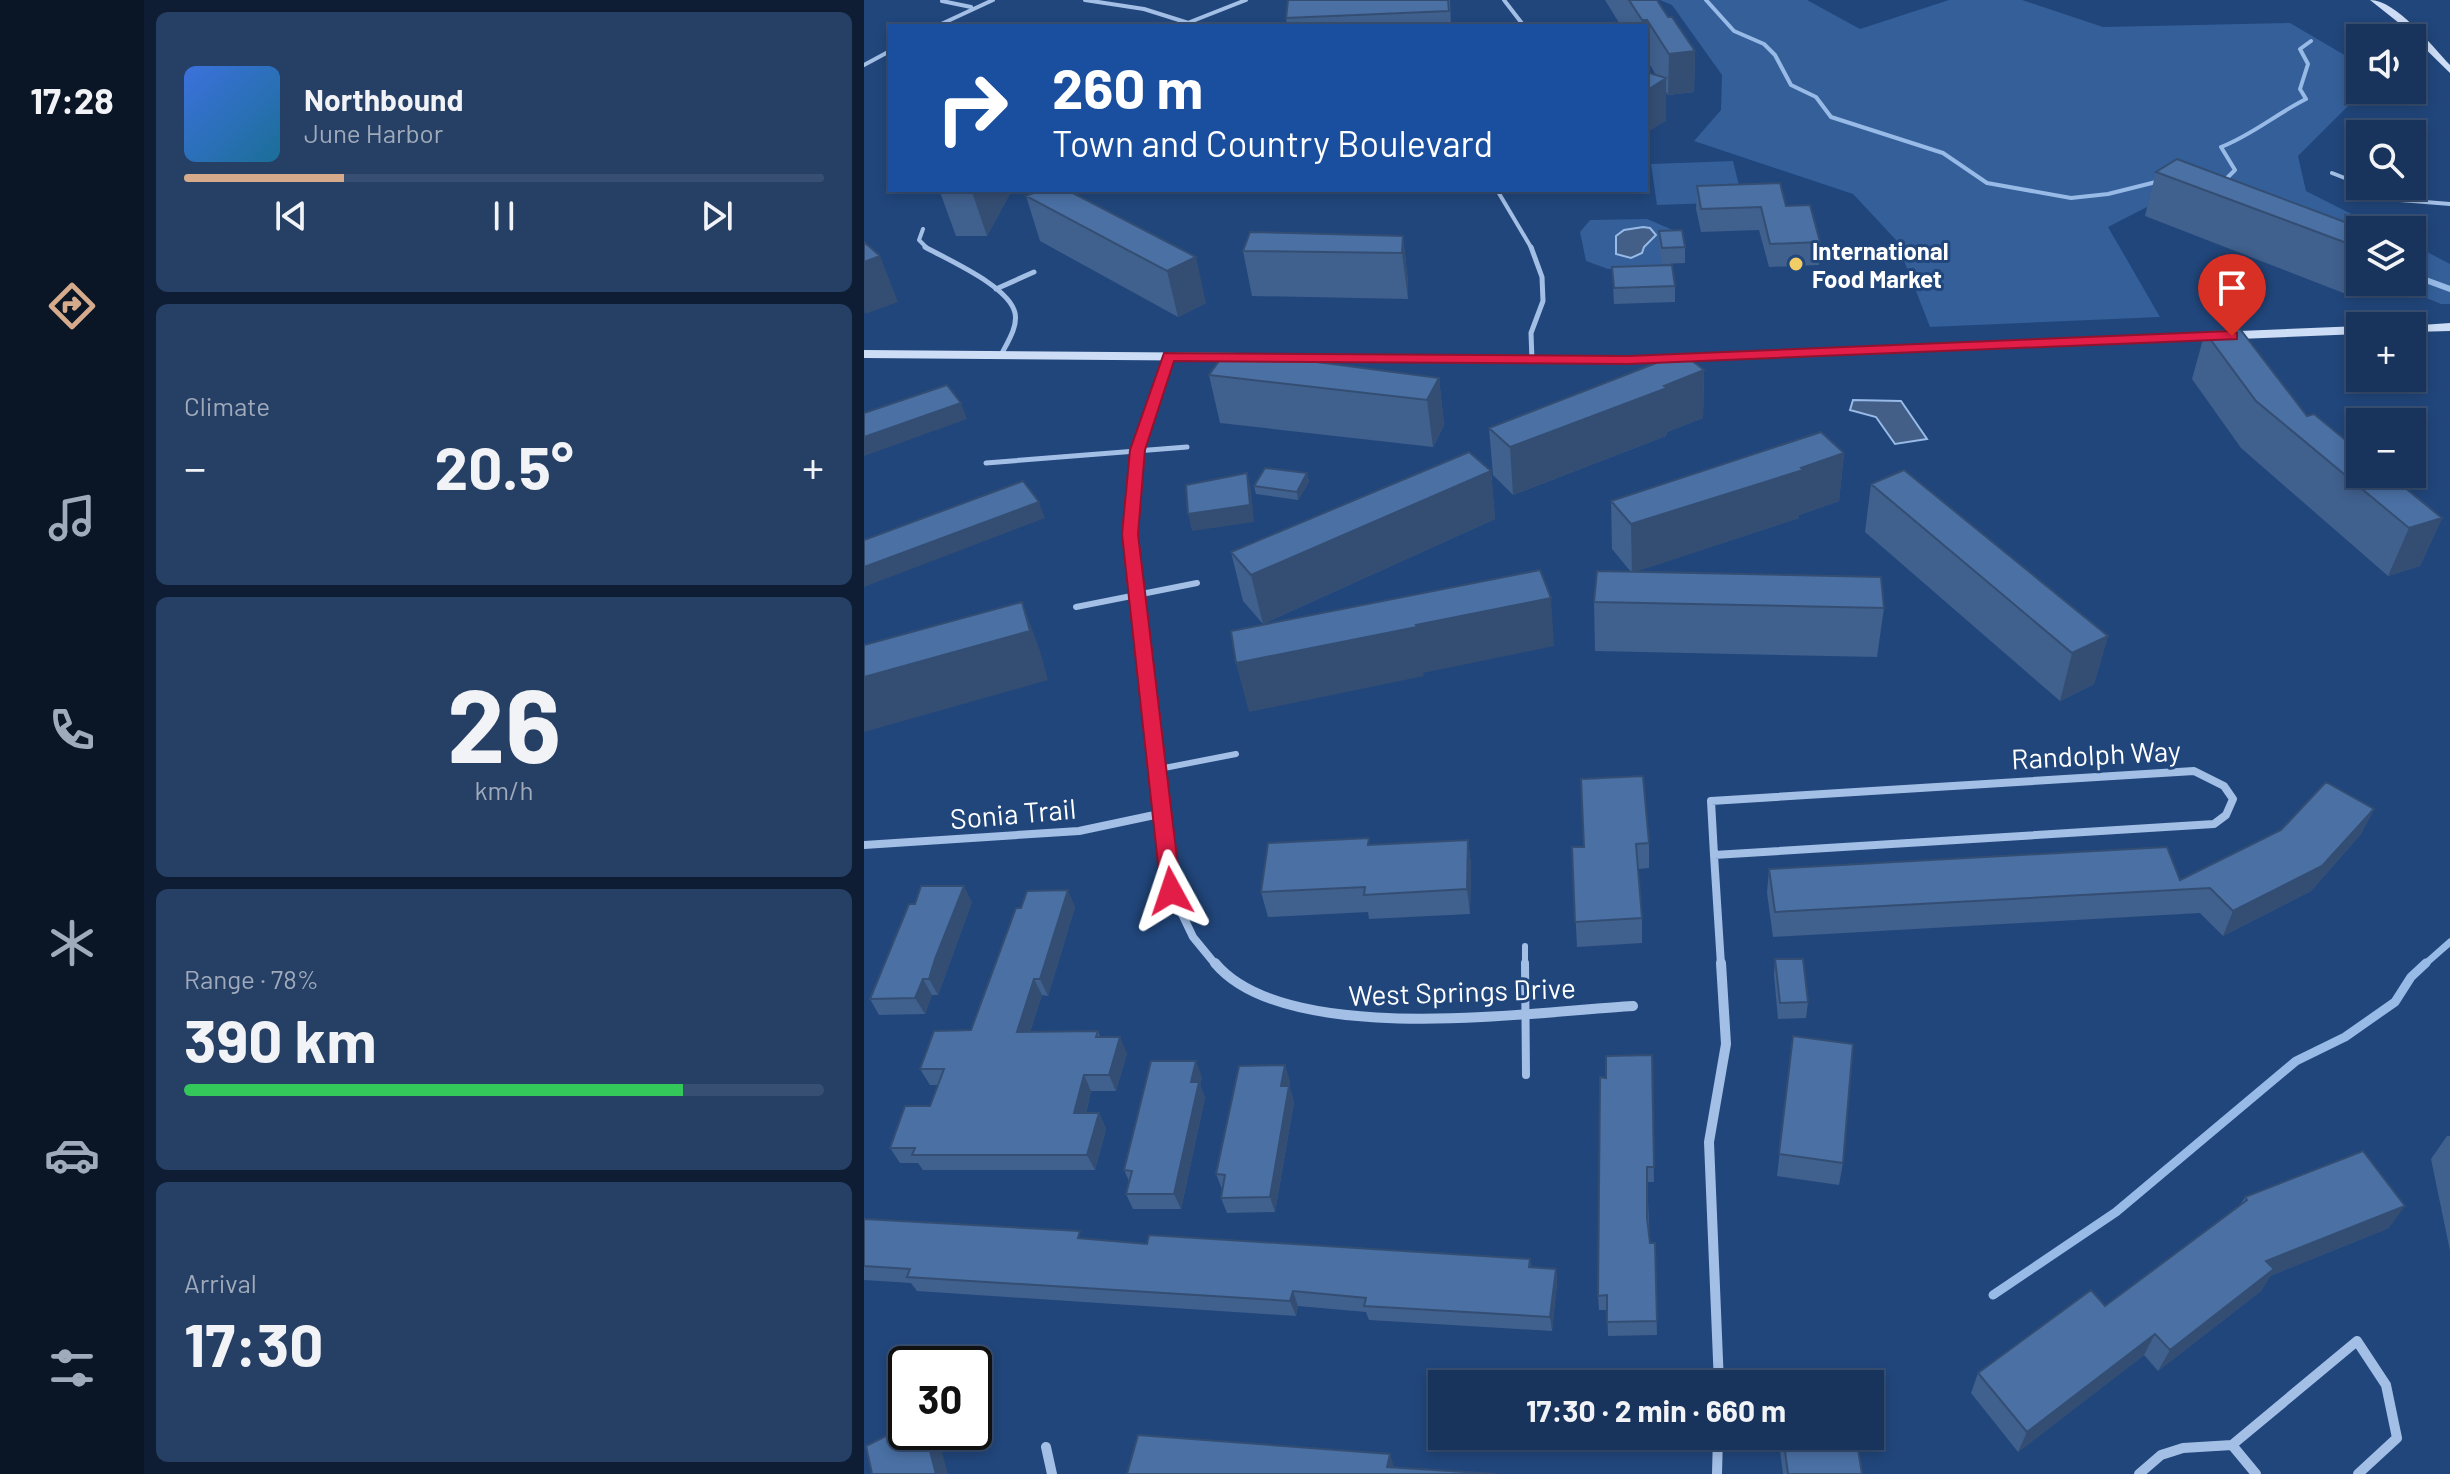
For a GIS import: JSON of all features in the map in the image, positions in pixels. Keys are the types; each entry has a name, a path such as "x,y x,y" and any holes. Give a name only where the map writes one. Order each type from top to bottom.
{"street":[{"path":"2374,0 2402,21 2450,70"},
{"path":"2426,328 2450,327"},
{"path":"864,354 1532,361 1746,357 2346,331"},
{"name":"West Springs Drive","path":"1169,356 1137,450 1130,534 1171,891 1183,926 1204,957 1239,983 1282,1005 1330,1016 1383,1019 1633,1006"},
{"name":"Randolph Way","path":"1714,855 2214,824 2233,808 2232,797 2226,786 2213,777 2194,771 1711,801 1714,855 1726,1044 1723,1073 1711,1106 1709,1142 1718,1370"},
{"name":"Sonia Trail","path":"864,845 1079,831 1164,813"},
{"path":"2139,1474 2161,1455 2183,1448 2232,1445 2357,1341 2380,1369 2395,1409 2397,1438 2358,1474"},
{"path":"2232,1445 2256,1474"},
{"path":"1046,1447 1052,1474"},
{"path":"1717,1474 1718,1450"}],"lane":[{"path":"941,24 971,7 993,0"},
{"path":"1085,0 1144,9 1194,24"},
{"path":"1190,22 1245,0"},
{"path":"1504,0 1522,24"},
{"path":"942,1 971,7"},
{"path":"864,65 888,52"},
{"path":"2332,173 2346,179"},
{"path":"1498,192 1531,247 1542,277 1543,301 1534,316 1531,333 1532,361"},
{"path":"2400,200 2450,204"},
{"path":"923,229 919,240 925,247 996,289 1011,303 1015,323 1001,355"},
{"path":"996,289 1034,272"},
{"path":"986,463 1187,447"},
{"path":"1076,607 1137,592 1197,583"},
{"path":"1159,769 1236,754"},
{"path":"1525,946 1526,1075"}],"shaded area":[{"path":"1660,0 1807,0 1860,29 1949,0 2022,0 2103,27 2290,23 2346,56 2346,104 2350,104 2298,156 2306,191 2355,216 2346,216 2346,227 2176,192 2108,227 2160,317 1930,327 1896,240 1853,194 1694,141 1721,110 1722,75 1672,5"},
{"path":"1733,161 1743,202 1657,205 1651,164"},
{"path":"1647,219 1673,230 1671,265 1608,269 1586,261 1580,232 1590,220"},
{"path":"1650,228 1656,235 1642,253 1631,258 1616,254 1616,236 1624,230"},
{"path":"2426,251 2450,264 2450,304 2441,304 2422,296 2426,296"},
{"path":"1853,400 1901,401 1927,439 1895,444 1876,417 1850,410"}],"building":[{"path":"1288,0 1448,0 1449,11 1286,18"},
{"path":"1629,0 1657,0 1695,51 1669,54 1647,20 1642,20"},
{"path":"1648,73 1666,78 1648,90"},
{"path":"2177,159 2346,222 2346,243 2156,172"},
{"path":"1780,183 1786,206 1810,205 1820,242 1770,244 1761,207 1701,209 1697,186"},
{"path":"1036,192 1071,192 1196,257 1167,271 1026,196"},
{"path":"1682,230 1685,247 1662,248 1659,231"},
{"path":"1250,232 1403,236 1402,253 1243,251"},
{"path":"864,242 880,256 864,262"},
{"path":"1672,265 1675,286 1614,288 1612,267"},
{"path":"2240,329 2307,416 2314,414 2346,440 2346,476 2256,401 2205,332"},
{"path":"1682,353 1704,370 1664,386 1667,388 1510,447 1489,428"},
{"path":"1224,354 1271,356 1439,378 1427,400 1209,375"},
{"path":"947,385 961,403 864,437 864,413"},
{"path":"1821,432 1844,453 1801,468 1803,470 1631,524 1611,501"},
{"path":"1469,452 1491,471 1251,575 1231,552"},
{"path":"1265,468 1307,473 1297,492 1254,486"},
{"path":"1904,470 2108,636 2072,653 1871,484"},
{"path":"1247,473 1250,505 1188,514 1186,485"},
{"path":"1023,481 1039,502 864,567 864,540"},
{"path":"2361,488 2405,488 2442,518 2409,528"},
{"path":"1540,570 1551,598 1236,663 1231,631"},
{"path":"1597,571 1881,577 1884,608 1594,602"},
{"path":"1022,602 1030,631 864,677 864,645"},
{"path":"1643,776 1649,843 1636,844 1642,918 1575,922 1572,847 1584,847 1581,779"},
{"path":"2326,782 2374,809 2322,866 2233,911 2210,888 1775,912 1769,869 2167,847 2180,880 2281,830"},
{"path":"1369,838 1368,845 1468,840 1467,889 1364,895 1365,887 1261,892 1268,843"},
{"path":"921,886 964,886 929,979 923,979 915,998 870,999 909,904 915,904"},
{"path":"1068,890 1040,979 1034,979 1017,1032 1098,1031 1096,1037 1120,1037 1109,1075 1084,1075 1074,1113 1099,1113 1087,1155 912,1155 915,1148 890,1148 905,1106 930,1106 944,1069 920,1069 934,1031 971,1030 1016,908 1021,908 1027,891"},
{"path":"1775,959 1803,959 1808,1002 1780,1003"},
{"path":"1793,1036 1853,1044 1843,1163 1779,1154"},
{"path":"1652,1055 1654,1167 1647,1167 1647,1218 1650,1243 1655,1243 1657,1321 1607,1322 1607,1295 1598,1296 1600,1077 1606,1078 1606,1056"},
{"path":"1151,1061 1196,1061 1191,1082 1199,1082 1174,1194 1126,1194 1132,1171 1124,1170"},
{"path":"1285,1065 1281,1086 1289,1086 1270,1197 1221,1198 1225,1175 1216,1174 1239,1066"},
{"path":"2363,1151 2405,1206 2266,1261 2274,1269 2170,1350 2155,1334 2027,1432 1978,1373 2091,1290 2105,1306 2247,1200 2245,1197"},
{"path":"864,1219 1080,1231 1078,1238 1147,1244 1149,1235 1530,1259 1529,1267 1556,1269 1550,1317 1364,1306 1366,1298 1293,1291 1290,1301 907,1277 910,1269 864,1266"},
{"path":"888,1435 888,1450 930,1450 936,1474 872,1474 866,1446"},
{"path":"1138,1435 1390,1454 1387,1467 1497,1474 1127,1474"},
{"path":"1785,1450 1858,1450 1862,1474 1788,1474"}],"waterway":[{"path":"1706,0 1734,31 1764,44 1775,55 1791,85 1816,97 1831,117 1943,153 1987,183 2071,198 2108,194 2160,181"},
{"path":"2224,181 2235,170 2221,147 2306,99 2300,89 2308,64 2300,49 2311,41"},
{"path":"2426,280 2450,289"},
{"path":"2424,965 2450,942"},
{"path":"1993,1295 2116,1212 2296,1061 2345,1037 2395,1002 2411,977 2426,963"}],"place":[{"name":"International Food Market","path":"1796,264"}],"route":[{"path":"1171,891 1130,534 1137,450 1169,356 1628,360 2232,336"}]}
